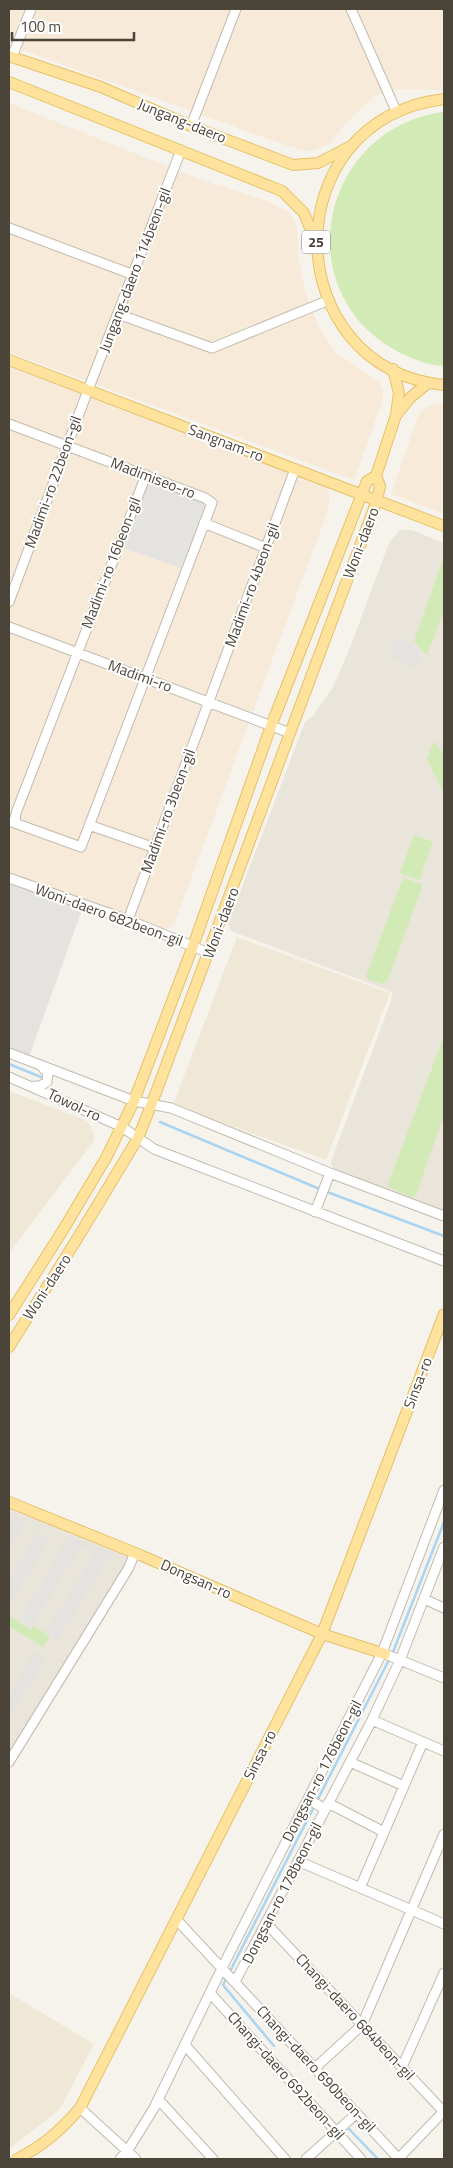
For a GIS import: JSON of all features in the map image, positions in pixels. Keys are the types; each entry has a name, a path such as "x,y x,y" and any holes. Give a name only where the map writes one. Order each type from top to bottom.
{"main road":[{"name":"Jungang-daero","path":"11,56 101,87 191,126 293,165 318,163 354,145"},
{"name":"Jungang-daero","path":"9,82 282,190 304,213 316,244"},
{"name":"25","path":"444,99 423,103 397,112 374,126 354,145 340,162 326,191 319,212 316,244 320,273 329,300 340,321 355,340 372,356 393,369 428,383 444,385"},
{"name":"Sangnam-ro","path":"9,360 444,526"},
{"name":"Woni-daero","path":"9,1347 78,1239 138,1138 152,1103 210,952 377,500 380,486 376,476 396,415 399,393 393,369"},
{"name":"Woni-daero","path":"396,415 411,397 428,383"},
{"name":"Woni-daero","path":"9,1315 63,1230 122,1127 134,1101 193,946 271,726 361,494 367,481 376,476"},
{"name":"Sinsa-ro","path":"17,2159 39,2148 54,2136 80,2108 322,1634 444,1314"},
{"name":"Dongsan-ro","path":"9,1502 135,1553 322,1634 384,1653"}],"street":[{"path":"11,56 31,9"},
{"path":"191,126 236,9"},
{"path":"351,9 397,112"},
{"name":"Jungang-daero 114beon-gil","path":"88,390 181,150"},
{"path":"9,228 134,275"},
{"path":"118,314 212,348 329,300"},
{"name":"Madimi-ro 22beon-gil","path":"9,602 88,390"},
{"name":"Madimiseo-ro","path":"9,424 205,498 212,503 204,523"},
{"name":"Madimi-ro 4beon-gil","path":"209,701 296,469"},
{"name":"Madimi-ro 16beon-gil","path":"12,822 146,475"},
{"path":"12,822 81,848 144,677 204,523 266,548"},
{"name":"Madimi-ro","path":"9,627 290,733"},
{"name":"Madimi-ro 3beon-gil","path":"128,920 209,701"},
{"path":"88,825 154,848"},
{"name":"Woni-daero 682beon-gil","path":"9,878 128,920 210,952"},
{"name":"Towol-ro","path":"9,1053 134,1101 171,1108 330,1173 444,1216"},
{"path":"32,1086 40,1086 47,1082 48,1073 42,1066"},
{"name":"Towol-ro","path":"9,1076 122,1127 154,1149 444,1261"},
{"path":"315,1212 330,1173"},
{"name":"Dongsan-ro 176beon-gil","path":"120,2159 128,2150 158,2100 210,1993 224,1970 384,1653 439,1516 444,1490"},
{"name":"Dongsan-ro 178beon-gil","path":"234,1981 372,1720 424,1599 444,1547"},
{"path":"9,1762 128,1570 135,1553"},
{"path":"424,1599 444,1608"},
{"path":"384,1653 444,1678"},
{"path":"372,1720 444,1751"},
{"path":"360,1888 423,1742"},
{"path":"350,1762 404,1786"},
{"path":"310,1800 384,1832"},
{"path":"315,2068 362,2025 444,1834"},
{"path":"298,1861 444,1924"},
{"path":"176,1919 224,1970"},
{"name":"Changi-daero 684beon-gil","path":"266,1923 444,2111"},
{"name":"Changi-daero 690beon-gil","path":"224,1970 399,2159"},
{"path":"402,2067 444,1972"},
{"name":"Changi-daero 692beon-gil","path":"210,1993 361,2159"},
{"path":"185,2045 285,2159"},
{"path":"158,2100 213,2159"},
{"path":"80,2108 136,2159"},
{"path":"399,2159 444,2111"},
{"path":"306,2159 356,2114"}],"shaded area":[{"path":"9,9 444,9 444,90 399,89 376,95 343,126 331,143 314,150 305,151 9,45"},
{"path":"9,103 199,179 264,200 289,212 295,221 298,235 298,255 305,291 318,326 337,354 365,372 379,383 383,390 382,402 354,480 9,352"},
{"path":"9,364 324,484 328,492 330,502 327,513 174,924 164,930 9,874"},
{"path":"444,402 444,514 391,494 419,414 428,406"},
{"path":"146,475 212,503 186,570 118,546"},
{"path":"400,530 412,530 444,543 444,1212 338,1172 332,1166 331,1161 391,1001 392,992 231,931 228,924 305,722 313,716 333,687 351,645 389,543"},
{"path":"396,637 413,643 419,649 421,657 417,667 412,668 393,658 391,654 392,647"},
{"path":"9,878 84,904 29,1057 9,1050"},
{"path":"237,937 390,993 326,1160 173,1105"},
{"path":"9,1091 83,1119 88,1122 94,1134 94,1141 9,1253"},
{"path":"9,1504 133,1554 9,1761"},
{"path":"11,1514 25,1522 9,1549 9,1519"},
{"path":"38,1530 50,1539 9,1607 9,1579"},
{"path":"69,1535 112,1553 58,1640 46,1632 93,1555 81,1547 32,1626 20,1619"},
{"path":"35,1651 46,1658 9,1719 9,1693"},
{"path":"9,1993 94,2044 60,2109 9,2149"}],"green space":[{"path":"444,112 444,366 421,362 385,344 355,315 337,281 330,245 334,208 349,174 372,145 404,123"},
{"path":"444,556 444,611 426,655 414,641"},
{"path":"434,741 444,756 444,794 427,759"},
{"path":"414,835 433,842 419,880 400,873"},
{"path":"403,878 422,884 422,887 387,982 382,984 368,979 366,976"},
{"path":"444,1036 444,1115 416,1195 411,1197 389,1187 388,1184"},
{"path":"9,1615 31,1630 34,1626 50,1636 43,1647 9,1626"}],"waterway":[{"path":"9,1064 41,1077"},
{"path":"160,1122 322,1190 444,1236"},
{"path":"274,2046 223,1985 393,1652 444,1522"},
{"path":"349,2129 378,2159"}]}
